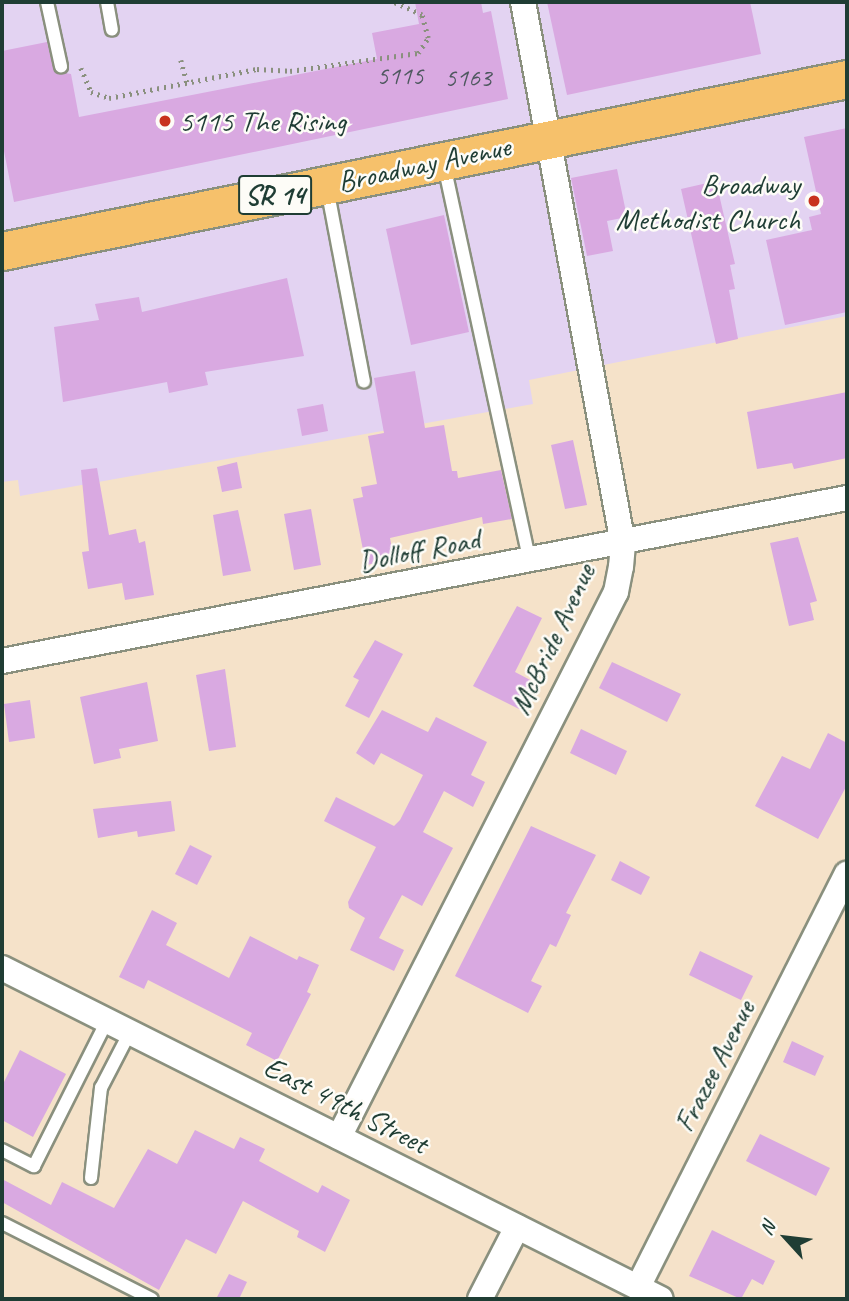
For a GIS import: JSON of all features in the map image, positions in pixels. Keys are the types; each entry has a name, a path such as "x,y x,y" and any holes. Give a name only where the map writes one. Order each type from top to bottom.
{"main road":[{"name":"Broadway Avenue","path":"2,251 847,79"}],"street":[{"name":"McBride Avenue","path":"339,1137 616,592 623,544 523,2"},
{"name":"Dolloff Road","path":"2,661 530,562 847,498"},
{"name":"Frazee Avenue","path":"638,1287 847,874"},
{"name":"East 49th Street","path":"2,968 661,1299"},
{"path":"480,1299 517,1227"}],"lane":[{"path":"47,2 61,66"},
{"path":"107,2 112,30"},
{"path":"443,161 530,562"},
{"path":"326,184 364,382"},
{"path":"2,1150 34,1166 107,1021"},
{"path":"91,1178 101,1088 130,1032"},
{"path":"2,1223 152,1299"}],"path":[{"path":"79,64 91,92 109,98 257,69 290,71 418,53 428,38 422,15 395,3"},
{"path":"181,60 187,83"}],"shaded area":[{"path":"2,2 847,2 847,316 529,380 533,404 20,496 18,480 2,482"}],"building":[{"path":"415,2 481,2 483,13 491,11 508,99 14,202 2,141 2,51 47,42 54,71 71,74 79,117 377,59 372,33 419,24"},
{"path":"547,2 750,2 761,54 567,95"},
{"path":"847,128 847,312 785,325 766,240 812,230 809,217 821,214 804,137"},
{"path":"617,169 627,217 607,221 613,251 587,256 571,178"},
{"path":"716,181 735,264 730,265 735,289 729,290 738,339 716,344 681,189"},
{"path":"444,215 469,332 411,345 386,229"},
{"path":"287,278 304,356 205,372 208,385 169,393 167,382 63,402 54,327 99,320 95,304 139,297 142,312"},
{"path":"415,371 425,428 444,425 452,471 457,471 458,478 501,470 512,519 483,524 482,517 390,538 394,560 366,565 353,499 363,497 361,487 377,484 368,436 384,433 374,378"},
{"path":"847,392 847,458 794,469 792,463 757,469 747,412"},
{"path":"323,404 328,431 302,436 297,409"},
{"path":"573,440 587,505 565,509 551,445"},
{"path":"237,462 242,488 222,492 217,467"},
{"path":"97,468 109,535 136,529 139,543 145,541 154,595 125,600 122,583 88,589 82,552 89,551 81,470"},
{"path":"311,509 321,565 294,570 284,514"},
{"path":"238,510 251,571 223,576 213,515"},
{"path":"798,537 817,601 810,603 814,620 789,626 770,543"},
{"path":"517,606 542,618 515,672 536,683 523,711 473,686"},
{"path":"375,640 403,654 369,718 345,706 359,680 353,677"},
{"path":"612,662 681,694 667,722 599,688"},
{"path":"225,669 236,747 209,751 196,675"},
{"path":"147,682 158,741 119,749 121,758 94,764 80,697"},
{"path":"30,700 35,738 9,742 4,704"},
{"path":"382,710 428,732 436,717 487,742 471,775 485,782 473,807 444,791 423,832 453,848 422,906 402,895 379,938 404,950 394,971 350,950 365,918 349,908 348,902 376,847 324,821 336,797 394,826 400,820 423,775 381,753 374,765 356,753"},
{"path":"581,729 627,751 616,775 570,753"},
{"path":"828,733 847,743 847,785 818,839 755,806 782,756 810,769"},
{"path":"171,801 175,831 138,837 137,831 98,838 93,809"},
{"path":"531,826 596,855 566,913 571,915 556,947 550,944 531,981 542,986 528,1013 455,976"},
{"path":"190,845 212,856 197,885 175,874"},
{"path":"620,861 650,877 641,895 611,880"},
{"path":"152,910 177,923 166,945 229,978 250,936 297,960 299,956 319,965 307,992 311,994 277,1061 246,1045 252,1033 148,980 144,989 119,977"},
{"path":"700,951 753,976 741,1000 689,975"},
{"path":"792,1041 824,1056 815,1076 783,1062"},
{"path":"20,1050 66,1074 33,1137 2,1120 2,1086"},
{"path":"195,1130 234,1149 240,1137 265,1149 259,1161 318,1193 322,1185 350,1200 325,1252 297,1237 299,1231 243,1201 216,1254 186,1239 159,1290 2,1202 2,1179 51,1205 62,1182 114,1208 148,1149 177,1164"},
{"path":"760,1134 830,1168 816,1196 746,1161"},
{"path":"712,1230 775,1261 763,1285 752,1279 741,1299 689,1276"},
{"path":"229,1274 247,1282 239,1299 216,1299"}],"place":[{"name":"5115 The Rising","path":"165,121"},
{"name":"Broadway Methodist Church","path":"814,201"}]}
